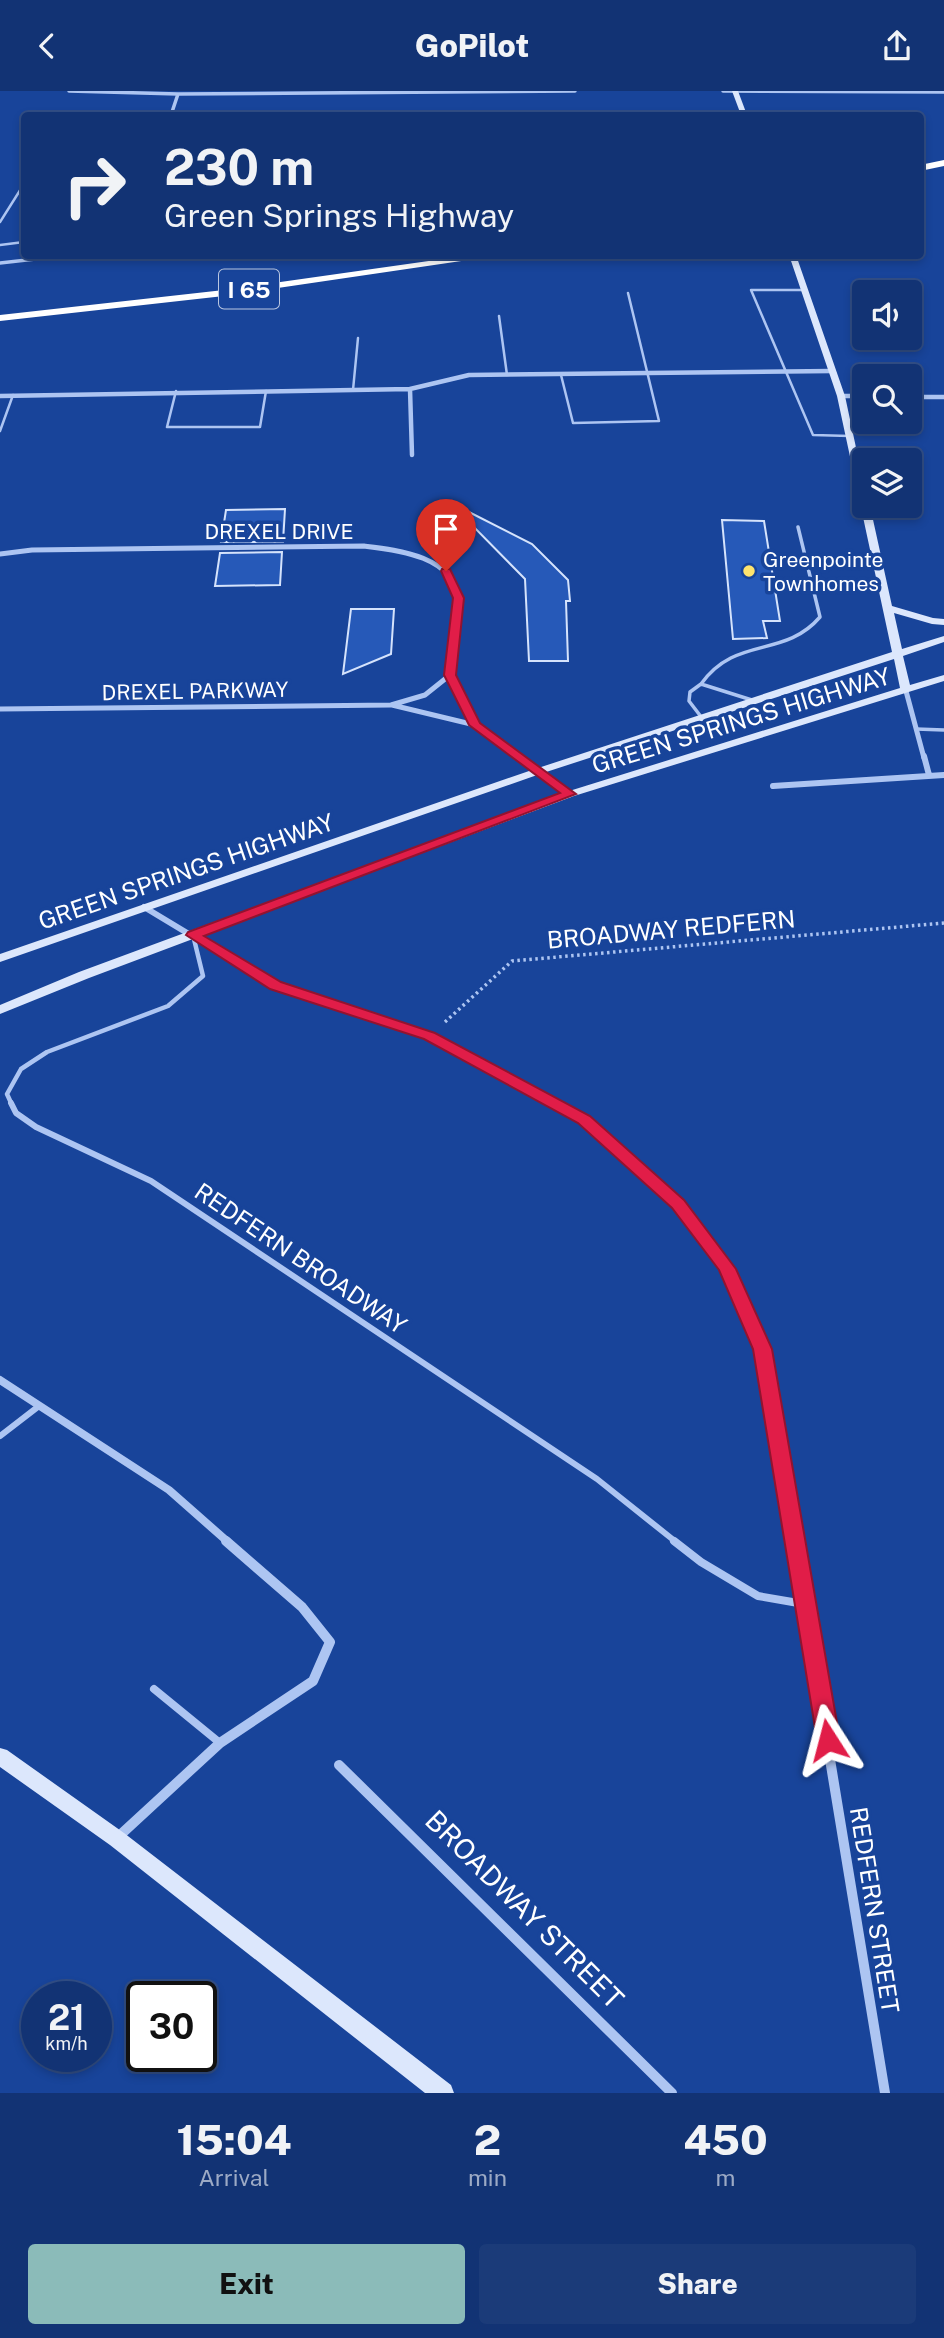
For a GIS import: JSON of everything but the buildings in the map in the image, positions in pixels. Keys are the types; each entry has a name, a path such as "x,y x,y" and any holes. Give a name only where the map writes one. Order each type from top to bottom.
{"highway":[{"path":"924,167 944,163"},
{"name":"I 65","path":"0,318 224,293 468,259"},
{"path":"54,299 163,287"}],"main road":[{"path":"735,92 743,112"},
{"path":"793,259 841,396 852,449"},
{"path":"868,518 906,691"},
{"path":"888,608 944,622"},
{"name":"GREEN SPRINGS HIGHWAY","path":"0,958 536,772 944,639"},
{"name":"GREEN SPRINGS HIGHWAY","path":"0,1010 84,975 569,794 944,678"},
{"path":"0,1756 117,1839 443,2093"}],"street":[{"path":"69,91 178,94 575,91"},
{"path":"723,91 944,92"},
{"path":"172,112 178,94"},
{"path":"0,263 36,259"},
{"path":"0,396 410,389 469,375 832,371"},
{"path":"410,389 412,455"},
{"path":"841,396 852,396"},
{"path":"922,397 944,397"},
{"name":"DREXEL DRIVE","path":"0,554 32,550 349,545 408,552 446,571 457,591 459,598 450,675"},
{"path":"450,675 475,725"},
{"name":"DREXEL PARKWAY","path":"391,705 425,695 450,675"},
{"path":"906,691 929,775"},
{"name":"DREXEL PARKWAY","path":"0,709 391,705 475,725 569,794"},
{"path":"773,786 944,775"},
{"name":"REDFERN STREET","path":"144,907 275,986 429,1036 584,1119 678,1204 727,1269 762,1349 807,1604 885,2093"},
{"path":"0,1380 169,1490 302,1607 330,1642 313,1681 220,1743 117,1839"},
{"name":"BROADWAY STREET","path":"339,1765 672,2093"}],"lane":[{"path":"0,222 21,189"},
{"path":"0,245 21,242"},
{"path":"804,290 751,291 813,435 849,436"},
{"path":"561,375 573,423 659,421 628,293"},
{"path":"499,316 507,375"},
{"path":"353,390 358,338"},
{"path":"176,391 167,427 260,426 266,391"},
{"path":"0,431 13,395"},
{"path":"702,718 689,701 690,692 701,684 718,664 731,657 795,638 813,627 820,617 799,527"},
{"path":"701,684 755,701"},
{"path":"916,729 944,730"},
{"name":"REDFERN BROADWAY","path":"193,935 203,976 169,1006 47,1052 21,1069 7,1094 16,1113 36,1127 92,1150 151,1181 597,1479 701,1562 758,1596 807,1604"},
{"path":"0,1436 41,1405"},
{"path":"154,1689 220,1743"}],"path":[{"name":"BROADWAY REDFERN","path":"429,1036 512,961 944,923"}],"place":[{"name":"Greenpointe Townhomes","path":"749,571"}],"route":[{"path":"446,571 459,598 450,675 475,725 569,794 193,935 275,986 429,1036 584,1119 678,1204 727,1269 762,1349 828,1740"}]}
